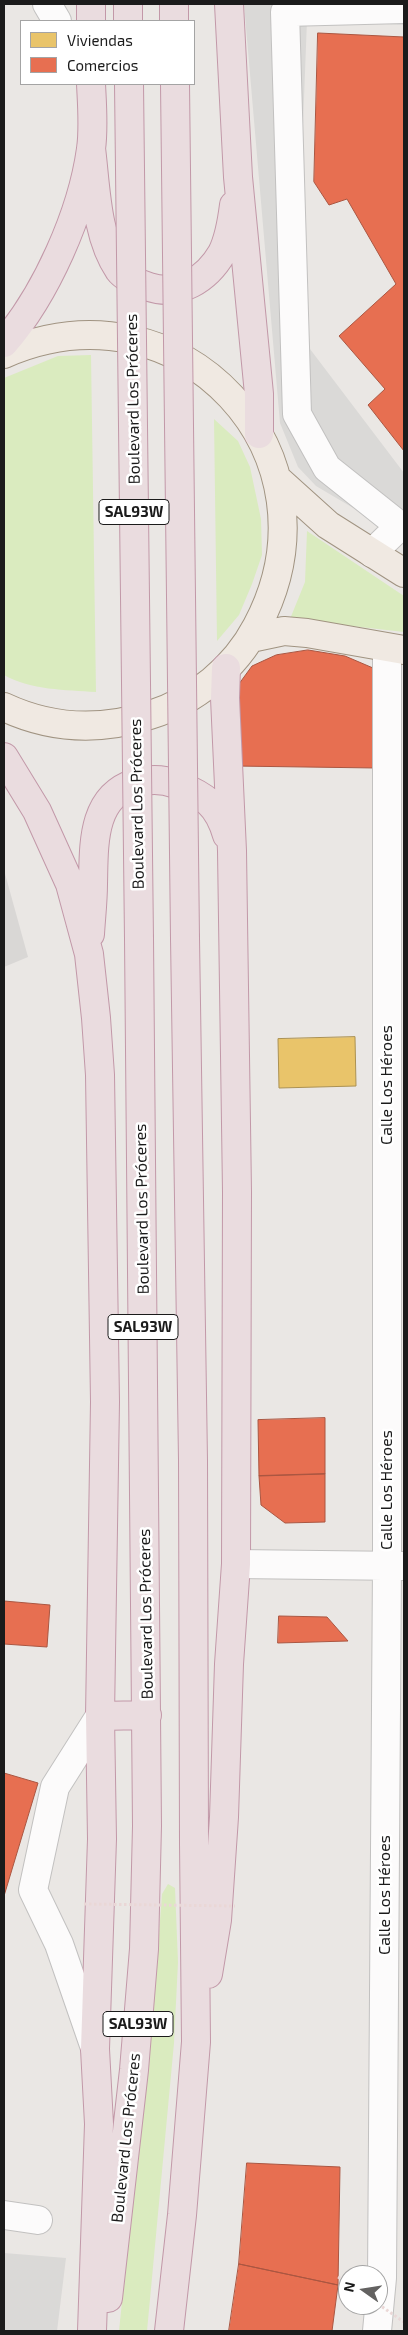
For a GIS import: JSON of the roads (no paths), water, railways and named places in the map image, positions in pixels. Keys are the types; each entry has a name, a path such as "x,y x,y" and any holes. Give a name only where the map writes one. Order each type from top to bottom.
{"highway":[{"path":"91,4 91,20"},
{"path":"128,4 128,20"},
{"path":"174,4 174,20"},
{"path":"229,4 238,178 259,394 259,434"},
{"name":"Boulevard Los Próceres","path":"104,2331 134,2070 144,1949 147,1715 129,85"},
{"name":"SAL93W","path":"168,2331 182,2215 196,2042 193,1460 184,938 175,85"},
{"path":"89,89 91,148 101,225 109,251 121,272 142,284 162,291 188,286 208,272 222,252 231,225 238,178"},
{"path":"4,343 38,297 59,251 78,203 91,148"},
{"path":"196,2042 217,1920 224,1817 229,1664 236,1564 237,1192 232,851 225,698 226,668"},
{"path":"4,757 37,811 70,884 89,954 100,1075 105,1402 100,1716 102,1838 95,2048 99,2124 92,2331"},
{"path":"89,954 98,821 108,801 124,787 147,780 170,782 195,792 214,805 232,851"},
{"path":"100,1716 147,1715"}],"main road":[{"path":"4,354 30,342 74,334 118,336 161,348 200,369 233,398 259,434 277,479 282,512 282,544 277,577 267,608 251,638 226,668 198,692 166,710 131,722 94,726 57,724 21,715 4,707"},
{"path":"277,479 328,525 404,573"},
{"path":"251,638 284,631 307,633 396,649"}],"street":[{"path":"47,4 56,20"},
{"path":"372,553 400,526 327,468 297,414 284,12 404,8"},
{"name":"Calle Los Héroes","path":"377,2331 382,2278 396,1565 396,649"},
{"path":"236,1564 396,1565"},
{"path":"95,2048 59,1944 33,1890 56,1787 100,1716"},
{"path":"4,2215 38,2220"}]}
